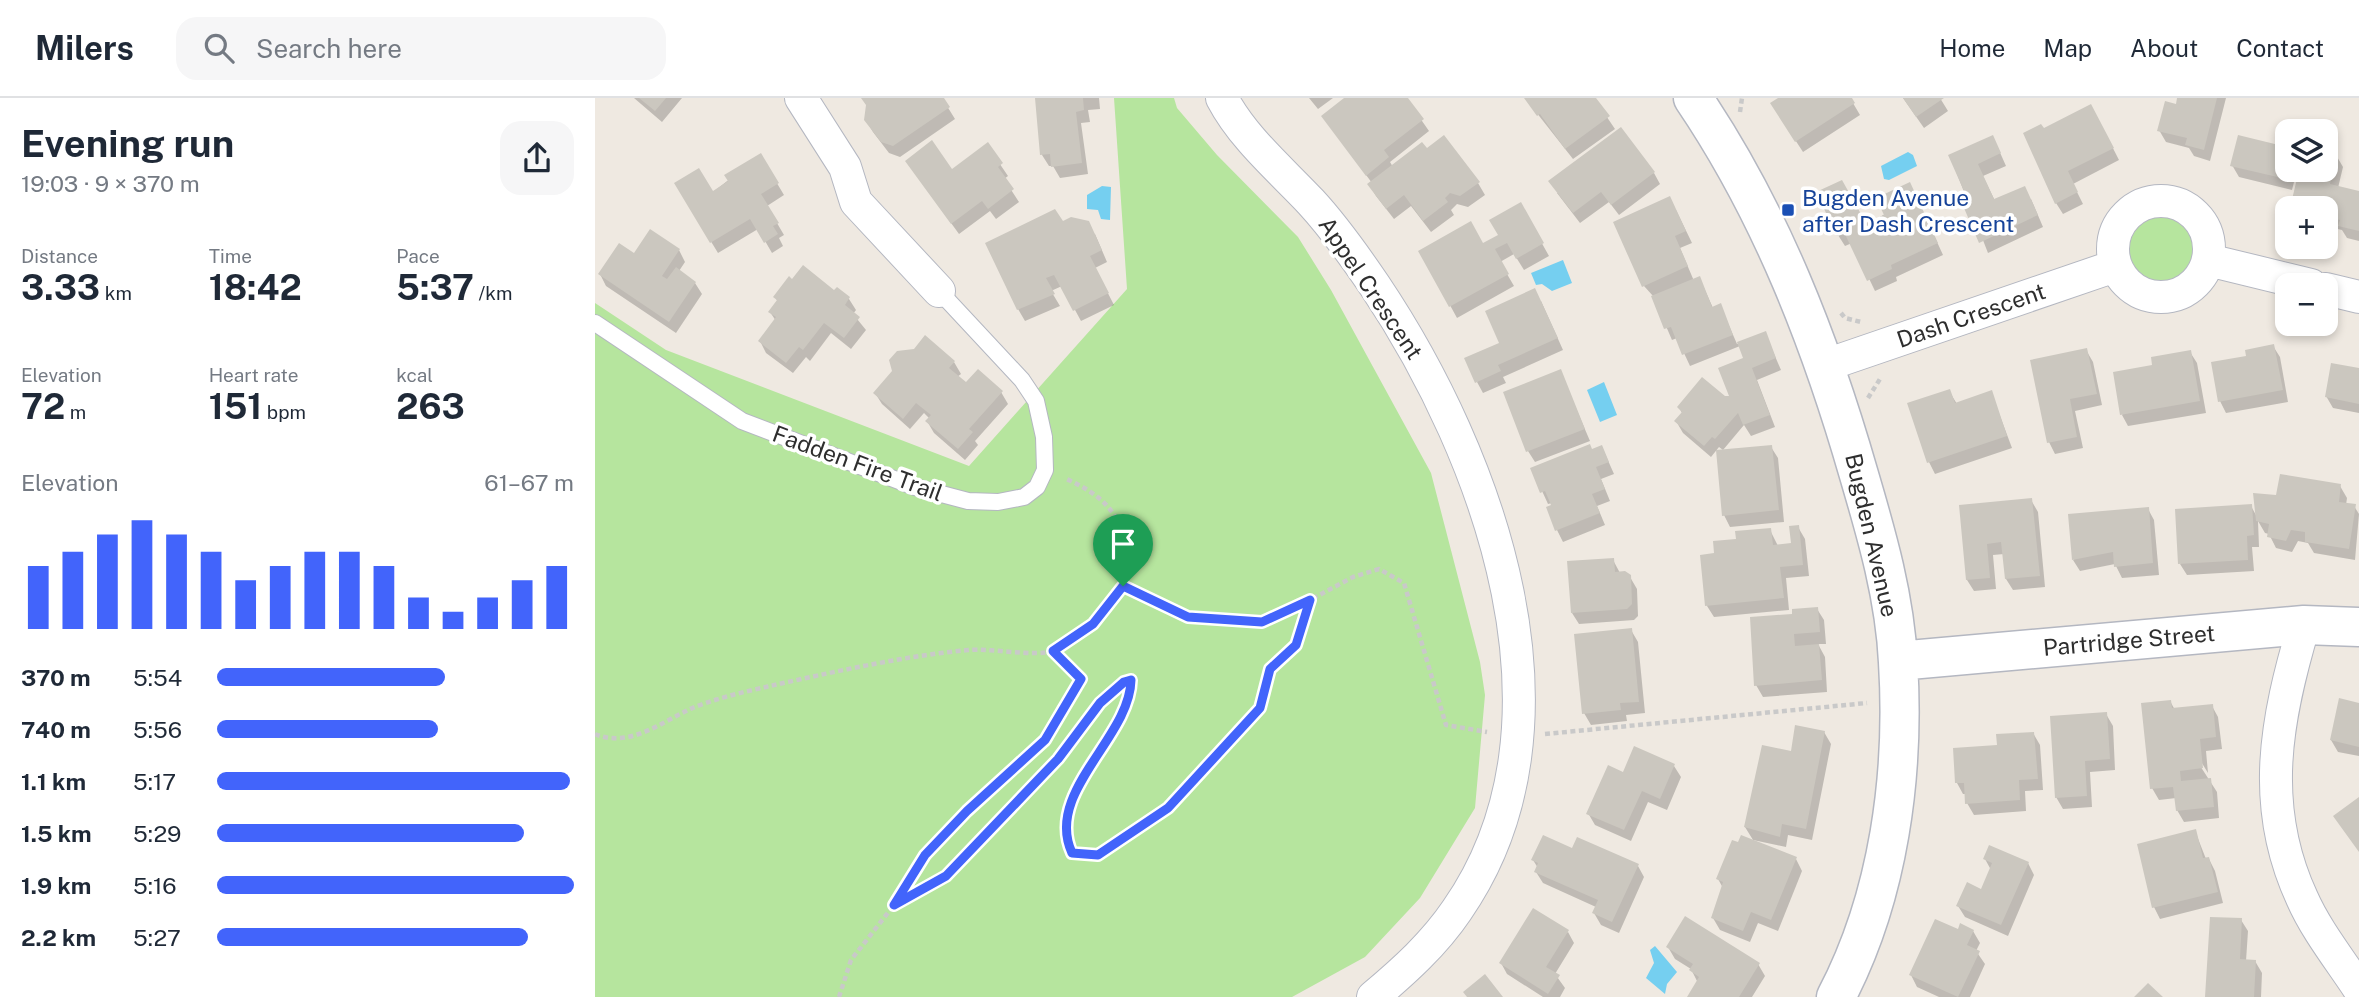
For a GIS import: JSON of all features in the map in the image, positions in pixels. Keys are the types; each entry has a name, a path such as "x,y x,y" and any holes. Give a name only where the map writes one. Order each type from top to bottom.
{"street":[{"path":"801,98 845,167 856,202 939,291"},
{"name":"Appel Crescent","path":"1222,98 1244,132 1314,205 1375,285 1426,370 1468,457 1498,548 1517,638 1520,712 1511,784 1489,850 1457,910 1413,963 1373,997"},
{"name":"Bugden Avenue","path":"1693,98 1766,225 1826,365 1877,536 1898,661 1898,762 1893,807 1877,893 1836,997"},
{"path":"2158,200 2176,202 2192,211 2204,225 2209,242 2208,260 2201,276 2188,289 2172,296 2155,297 2138,292 2124,281 2115,266 2112,248 2115,230 2125,215 2140,204 2158,200"},
{"path":"2208,260 2275,276"},
{"name":"Dash Crescent","path":"1826,365 2115,266"},
{"path":"2338,292 2359,297"},
{"path":"2304,625 2290,674 2276,757 2275,804 2284,853 2303,900 2359,989"},
{"name":"Partridge Street","path":"1898,661 2304,625 2359,627"}],"lane":[{"path":"939,291 1022,380 1036,401 1044,436 1045,470"},
{"name":"Fadden Fire Trail","path":"595,323 743,421 915,487 968,501 998,502 1024,497 1037,487 1045,470"}],"path":[{"path":"595,734 608,740 657,729 689,710 768,686 897,662 969,650 1053,651 1093,624 1123,586 1127,563 1124,529 1108,506 1081,486 1045,470"},
{"path":"1123,586 1188,617 1262,622 1353,577 1378,569 1404,583 1446,725 1495,733"},
{"path":"894,905 946,876 1058,759 1100,703 1124,682 1131,680 1125,713 1089,768 1069,811 1064,835 1072,853 1098,855 1168,808 1260,708 1270,669 1296,645 1310,600"},
{"path":"839,997 851,960 894,905 925,855 967,811 1045,740 1081,679 1053,651"},
{"path":"1538,735 1878,702"}],"green space":[{"path":"1114,98 1174,98 1177,108 1217,155 1298,237 1331,290 1431,473 1480,662 1485,695 1475,808 1420,898 1365,957 1292,997 595,997 595,303 666,350 969,466 1127,289"},
{"path":"2167,213 2186,223 2194,235 2194,263 2186,275 2174,283 2153,285 2134,275 2126,263 2124,242 2134,223 2146,215"}],"water":[{"path":"1908,152 1913,155 1917,166 1889,180 1884,179 1881,166"},
{"path":"1102,186 1111,187 1110,220 1101,219 1098,210 1087,209 1087,195"},
{"path":"1563,260 1572,283 1552,291 1542,284 1536,285 1531,273"},
{"path":"1604,382 1617,415 1600,422 1587,390"},
{"path":"1655,946 1677,972 1667,984 1665,994 1646,978 1654,963 1650,950"}],"building":[{"path":"639,98 666,98 655,111"},
{"path":"861,98 944,98 950,107 893,146 881,142 864,120 866,105"},
{"path":"1035,98 1083,98 1084,110 1076,112 1082,163 1051,167 1050,154 1040,155"},
{"path":"1344,98 1408,98 1424,119 1384,150 1389,157 1366,176 1321,116"},
{"path":"1524,98 1596,98 1610,116 1565,149 1540,114 1537,116"},
{"path":"1778,98 1852,98 1855,103 1795,142 1770,103"},
{"path":"1903,98 1944,98 1916,117"},
{"path":"2177,98 2217,98 2204,150 2185,145 2187,138 2157,131 2165,101 2176,104"},
{"path":"2091,104 2114,148 2068,171 2078,192 2055,204 2023,133 2041,124 2044,128"},
{"path":"1621,127 1655,172 1611,205 1601,192 1573,213 1548,181"},
{"path":"1444,135 1480,182 1460,196 1450,193 1445,198 1448,202 1423,221 1404,195 1386,209 1367,184 1422,142 1427,148"},
{"path":"1993,135 2001,153 1978,164 1994,199 2025,186 2038,215 1979,243 1958,194 1964,191 1948,155"},
{"path":"2238,135 2275,144 2275,176 2230,166"},
{"path":"932,140 952,169 988,142 1003,163 998,167 1014,189 988,209 982,201 951,224 905,161"},
{"path":"761,153 779,183 761,194 779,223 773,226 778,234 764,243 750,219 710,243 674,183 699,168 713,191 728,181 724,175"},
{"path":"1842,180 1866,223 1884,215 1876,198 1910,182 1938,243 1891,265 1892,269 1867,281 1844,232 1837,236 1816,192"},
{"path":"2296,182 2330,182 2359,191 2359,231 2338,226 2338,196 2293,196"},
{"path":"1670,196 1686,231 1675,236 1688,266 1642,287 1613,222"},
{"path":"1521,202 1544,243 1516,259 1507,243 1495,249 1509,274 1449,307 1418,251 1471,221 1483,243 1498,235 1489,220"},
{"path":"1055,209 1063,221 1071,217 1089,221 1102,250 1090,256 1109,293 1073,311 1054,275 1046,278 1055,294 1017,310 985,243"},
{"path":"650,229 680,249 662,276 667,279 676,267 696,282 669,322 598,274 619,243 634,253"},
{"path":"803,265 834,290 837,287 850,297 845,305 860,317 844,338 824,323 803,350 799,347 786,363 758,341 776,317 768,312 777,300 773,297 789,276 792,279"},
{"path":"1700,276 1712,307 1721,303 1733,335 1682,355 1671,327 1664,329 1651,296"},
{"path":"1535,288 1558,338 1498,365 1501,371 1475,383 1464,358 1499,343 1485,311"},
{"path":"1766,331 1776,358 1752,368 1770,415 1743,425 1738,413 1715,439 1712,437 1704,446 1674,421 1682,412 1677,407 1702,377 1725,396 1729,396 1718,368 1743,358 1737,342"},
{"path":"925,335 955,361 949,368 966,382 978,369 1003,391 969,429 973,432 958,449 925,421 931,415 916,403 903,419 873,393 892,371 889,360 897,351 914,349"},
{"path":"2274,344 2283,390 2218,402 2211,362 2246,356 2245,350"},
{"path":"2087,348 2097,394 2070,399 2077,437 2047,443 2030,360"},
{"path":"2191,350 2200,401 2120,415 2113,372 2152,365 2151,357"},
{"path":"2331,363 2359,368 2359,404 2325,397"},
{"path":"1561,369 1585,429 1526,452 1503,392"},
{"path":"1950,389 1955,403 1992,390 2007,436 1927,463 1907,403"},
{"path":"1590,444 1592,449 1602,445 1609,462 1596,467 1605,489 1592,494 1600,513 1555,531 1546,507 1551,505 1545,491 1540,493 1530,468"},
{"path":"1772,445 1779,510 1722,516 1716,450"},
{"path":"2280,474 2341,484 2339,502 2356,504 2349,549 2305,542 2305,532 2291,530 2286,541 2267,537 2269,524 2256,521 2253,493 2276,495"},
{"path":"2032,498 2040,576 2005,579 2001,542 1987,544 1990,578 1966,580 1959,505"},
{"path":"2252,504 2254,535 2247,536 2248,560 2178,564 2175,509"},
{"path":"2149,507 2153,563 2114,567 2113,552 2072,560 2068,514"},
{"path":"1799,525 1803,565 1780,567 1784,598 1705,606 1700,555 1714,553 1713,541 1736,539 1735,531 1771,528 1773,545 1791,543 1789,526"},
{"path":"1614,558 1615,572 1625,571 1631,575 1632,604 1627,609 1571,613 1567,561"},
{"path":"1818,607 1820,632 1794,634 1795,646 1819,644 1822,680 1754,686 1750,617 1792,614 1792,609"},
{"path":"1632,628 1639,702 1620,703 1621,710 1582,714 1574,634"},
{"path":"2339,698 2359,703 2359,747 2330,740"},
{"path":"2171,700 2172,708 2213,704 2216,737 2200,739 2203,768 2180,771 2181,781 2211,778 2214,807 2176,811 2173,787 2150,789 2141,703"},
{"path":"2107,712 2110,759 2085,761 2087,796 2055,798 2050,716"},
{"path":"1795,725 1825,731 1806,829 1782,824 1780,837 1744,827 1762,745 1791,751"},
{"path":"2034,732 2038,779 2019,780 2020,800 1965,804 1964,783 1955,783 1953,748 1997,745 1996,734"},
{"path":"1634,746 1675,764 1660,799 1642,791 1624,830 1586,814 1608,765 1623,772"},
{"path":"2359,797 2359,852 2333,816"},
{"path":"2196,829 2203,858 2209,857 2218,892 2152,908 2137,844"},
{"path":"1543,835 1572,848 1577,837 1639,864 1612,922 1592,913 1598,900 1534,872 1538,863 1531,860"},
{"path":"1741,835 1797,857 1771,920 1751,912 1743,931 1711,918 1723,882 1716,879 1732,840 1738,842"},
{"path":"1989,845 2029,862 2001,925 1956,906 1967,882 1981,889 1992,863 1983,859"},
{"path":"1533,908 1569,930 1546,967 1560,975 1548,994 1499,963"},
{"path":"1685,916 1760,963 1739,997 1687,997 1699,977 1689,970 1693,964 1666,947"},
{"path":"2210,917 2242,918 2240,959 2256,960 2254,997 2205,997"},
{"path":"1935,919 1958,929 1960,923 1974,930 1967,945 1980,951 1958,997 1909,975"},
{"path":"1485,974 1503,997 1467,997 1463,992"},
{"path":"2148,983 2163,997 2134,997"}],"place":[{"name":"Bugden Avenue after Dash Crescent","path":"1788,210"}],"route":[{"path":"1123,586 1188,617 1262,622 1310,600 1296,645 1270,669 1260,708 1168,808 1098,855 1072,853 1064,835 1069,811 1089,768 1125,713 1131,680 1124,682 1100,703 1058,759 946,876 894,905 925,855 967,811 1045,740 1081,679 1053,651 1093,624 1123,586"}]}
